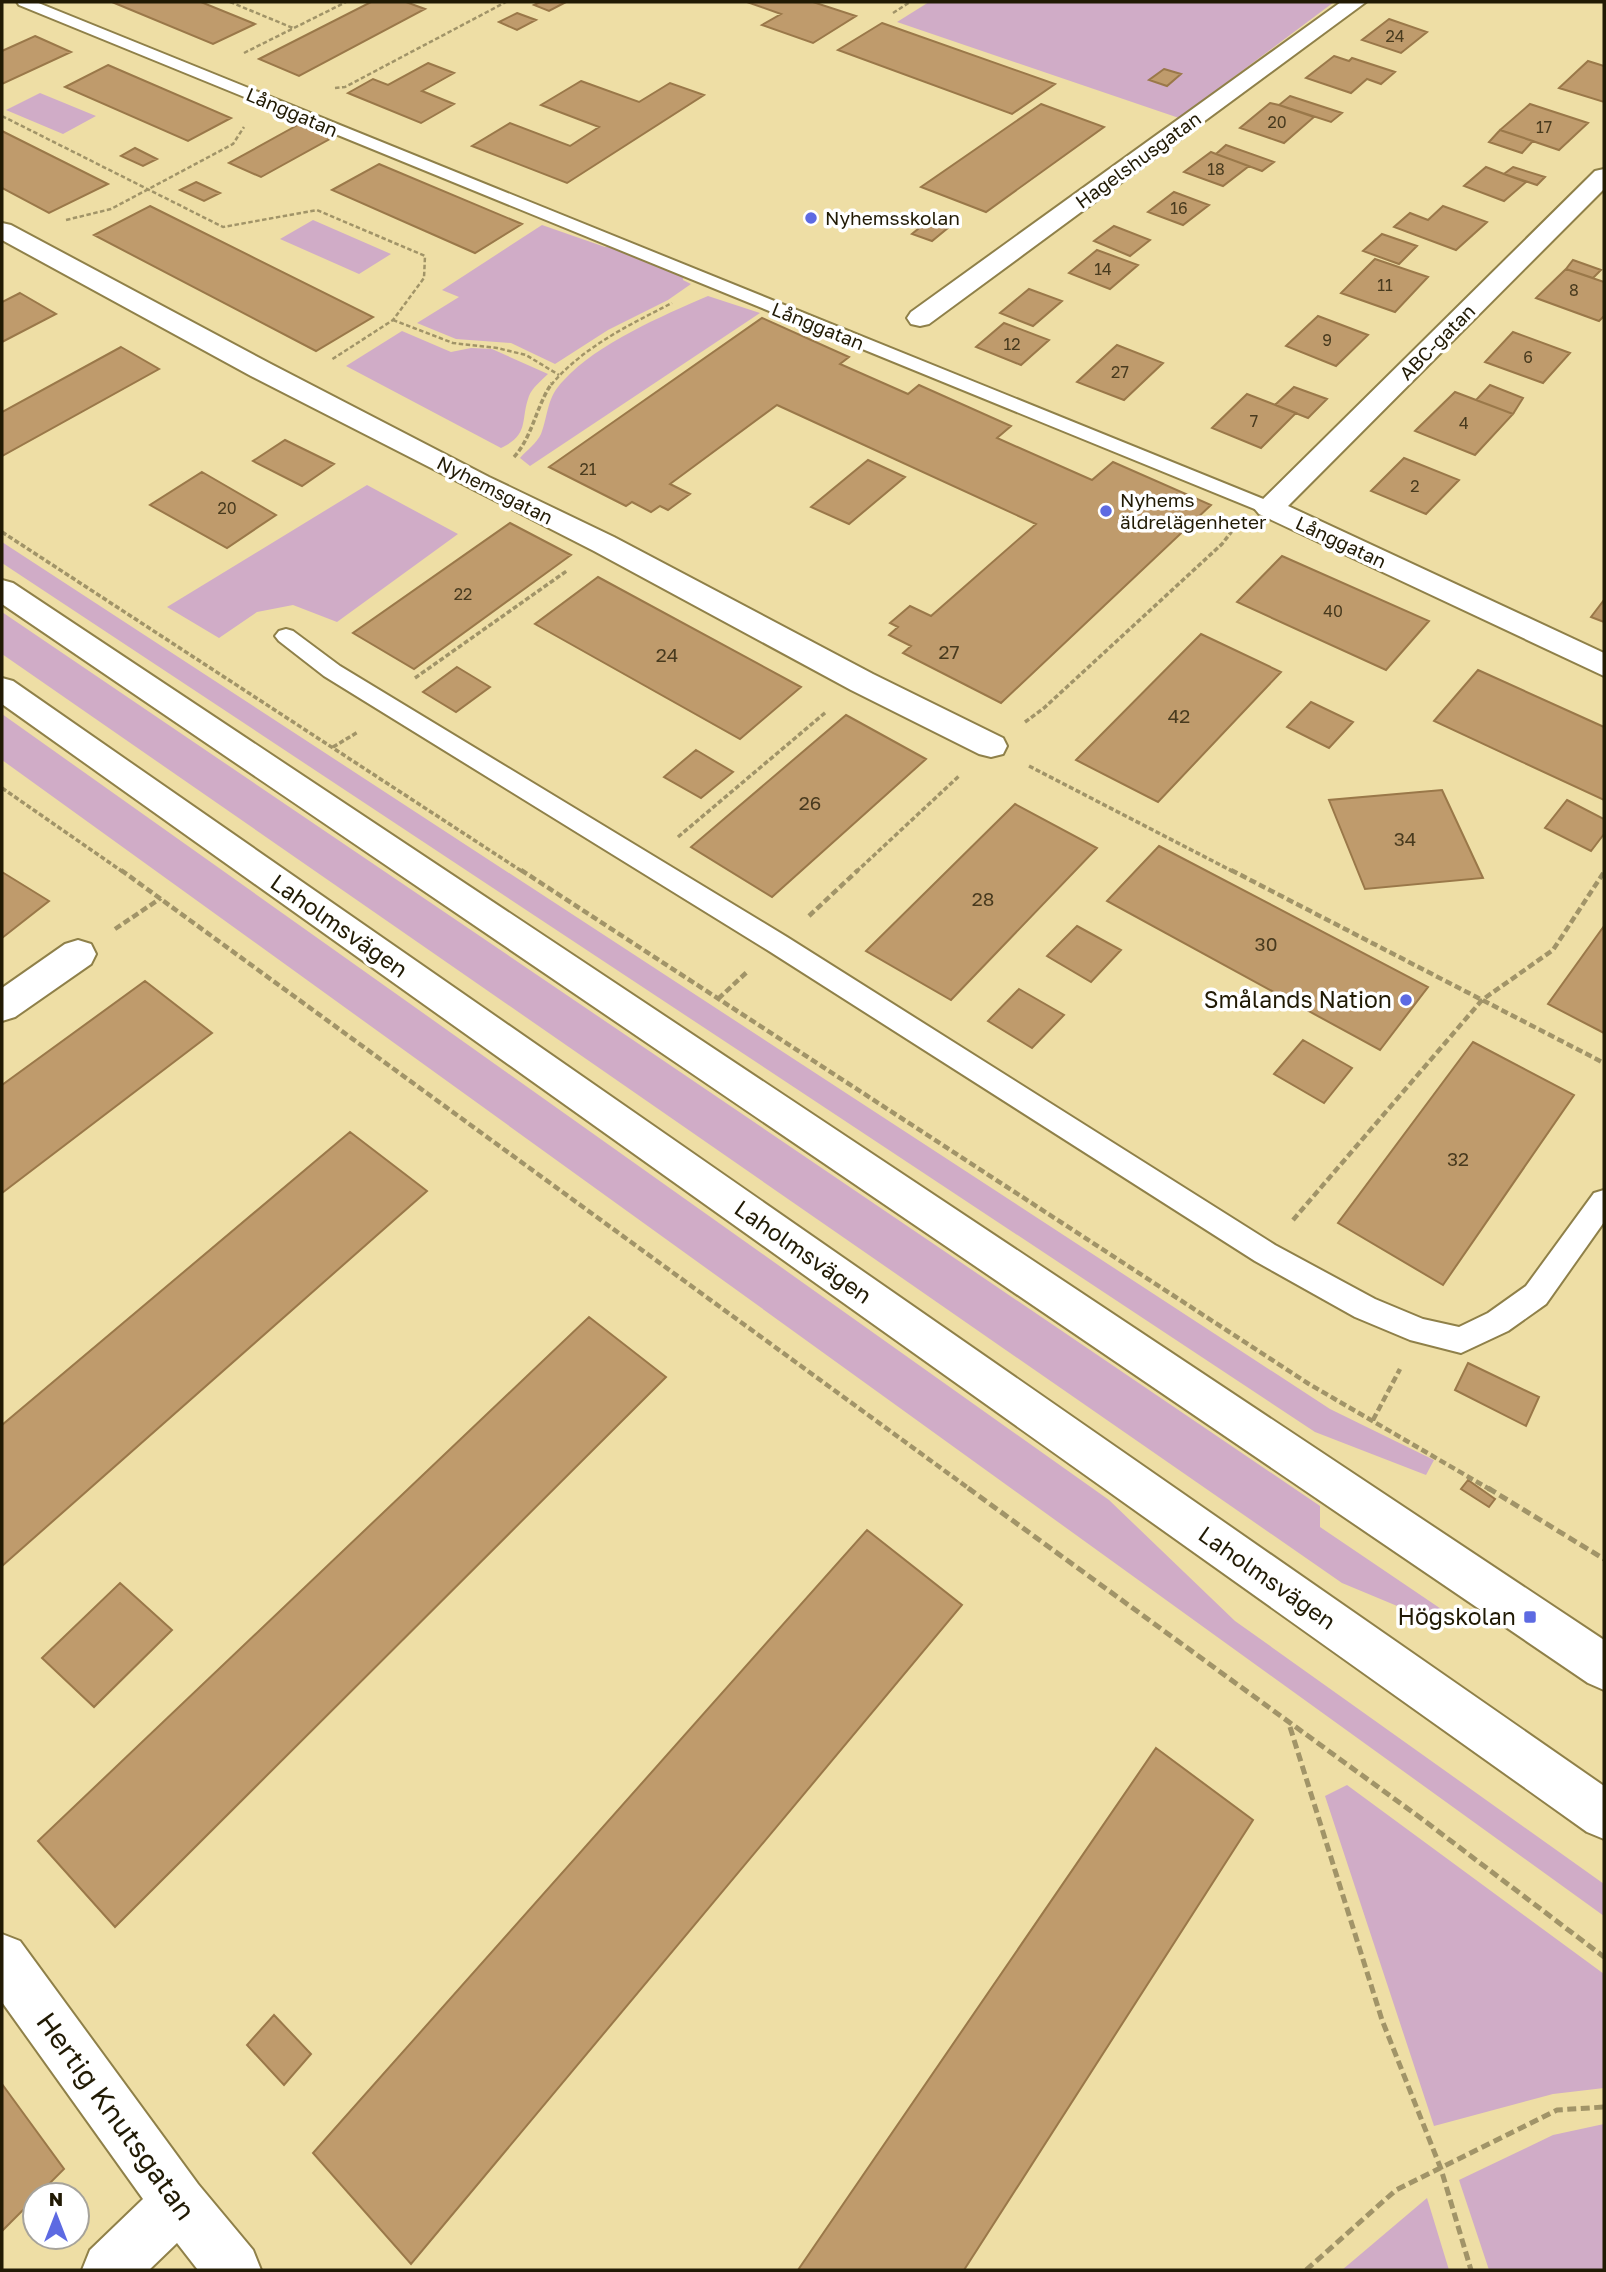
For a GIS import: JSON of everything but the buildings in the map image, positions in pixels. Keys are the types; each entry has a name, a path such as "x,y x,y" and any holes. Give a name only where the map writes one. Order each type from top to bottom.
{"main road":[{"name":"Hagelshusgatan","path":"920,318 1355,2"},
{"name":"ABC-gatan","path":"1269,509 1604,176"},
{"name":"Nyhemsgatan","path":"11,235 261,370 479,483 604,544 862,682 991,746"},
{"name":"Långgatan","path":"1269,509 1604,666"},
{"path":"2,590 1604,1667"},
{"name":"Laholmsvägen","path":"2,689 1604,1815"},
{"path":"2,1007 78,954"},
{"name":"Hertig Knutsgatan","path":"2,1959 179,2203 233,2270"},
{"path":"110,2270 179,2203"}],"lane":[{"name":"Långgatan","path":"24,2 1269,509"},
{"path":"286,636 332,671 779,944 1265,1252 1364,1308 1420,1331 1461,1340 1499,1322 1536,1295 1604,1201"}],"path":[{"path":"230,2 294,28"},
{"path":"202,74 346,2"},
{"path":"11,235 111,209 233,144 248,119 274,105 305,91 345,87 506,2"},
{"path":"892,13 910,2"},
{"path":"2,116 223,227 317,210 425,256 424,278 393,320 323,365"},
{"path":"506,463 517,454 530,435 541,399 559,375 614,335 709,282"},
{"path":"393,320 453,343 497,348 526,355 559,375"},
{"path":"779,944 991,746 1044,708 1222,544 1238,523"},
{"path":"2,532 1297,1376 1551,1524 1604,1559"},
{"path":"383,701 604,544"},
{"path":"645,864 862,682"},
{"path":"991,746 1604,1063"},
{"path":"2,789 161,898 1422,1819 1604,1956"},
{"path":"1265,1252 1482,1000 1553,950 1604,872"},
{"path":"78,954 161,898"},
{"path":"1373,1420 1420,1331"},
{"path":"1290,1725 1382,2020 1441,2169 1471,2270"},
{"path":"1306,2270 1396,2190 1557,2110 1604,2107"}],"shaded area":[{"path":"929,2 1334,2 1179,118 897,22"},
{"path":"40,93 96,116 63,134 6,110"},
{"path":"313,220 391,254 359,274 280,239"},
{"path":"542,225 605,247 625,241 684,265 683,280 691,284 668,300 608,330 555,364 511,343 456,339 417,323 459,297 442,290"},
{"path":"708,296 760,313 530,466 520,458 541,434 554,393 578,367 612,342"},
{"path":"402,331 451,352 471,348 492,349 548,374 530,393 522,426 516,437 501,448 346,366"},
{"path":"367,485 458,534 337,622 293,605 257,612 219,638 167,607"},
{"path":"2,542 1330,1409 1434,1460 1426,1475 1315,1432 2,563"},
{"path":"2,612 1320,1506 1320,1527 1450,1615 1450,1628 1342,1583 2,654"},
{"path":"2,714 1109,1500 1235,1621 1604,1884 1604,1916 2,760"},
{"path":"1347,1785 1604,1974 1604,2088 1553,2094 1434,2126 1325,1796"},
{"path":"1604,2124 1604,2270 1489,2270 1459,2180 1553,2135"},
{"path":"1427,2198 1449,2270 1342,2270"}],"place":[{"name":"Nyhemsskolan","path":"811,218"},
{"name":"Nyhems äldrelägenheter","path":"1106,511"},
{"name":"Smålands Nation","path":"1406,1000"},
{"name":"Högskolan","path":"1530,1617"}]}
